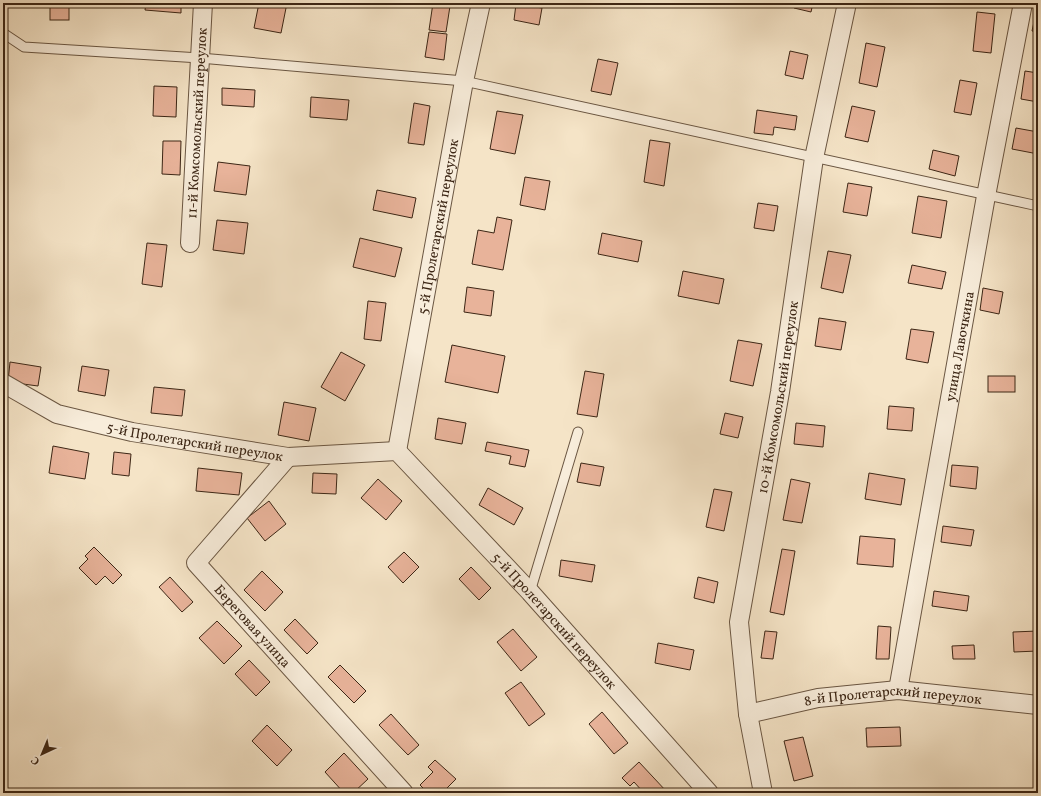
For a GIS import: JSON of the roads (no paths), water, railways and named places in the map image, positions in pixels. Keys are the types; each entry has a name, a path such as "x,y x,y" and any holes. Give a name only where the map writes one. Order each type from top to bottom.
{"street":[{"name":"11-й Комсомольский переулок","path":"190,243 202,3"},
{"name":"5-й Пролетарский переулок","path":"397,451 464,81 481,3"},
{"name":"10-й Комсомольский переулок","path":"763,793 748,714 739,622 780,392 814,158 847,3"},
{"name":"улица Лавочкина","path":"898,690 986,196 1023,3"},
{"name":"5-й Пролетарский переулок","path":"3,384 57,414 132,432 288,457 397,451 530,592 709,793"},
{"name":"Береговая улица","path":"288,457 196,564 404,793"},
{"name":"8-й Пролетарский переулок","path":"748,714 818,698 898,690 1038,705"}],"lane":[{"path":"3,34 24,48 200,58 464,81 986,196 1038,206"},
{"path":"530,592 578,432"}]}
